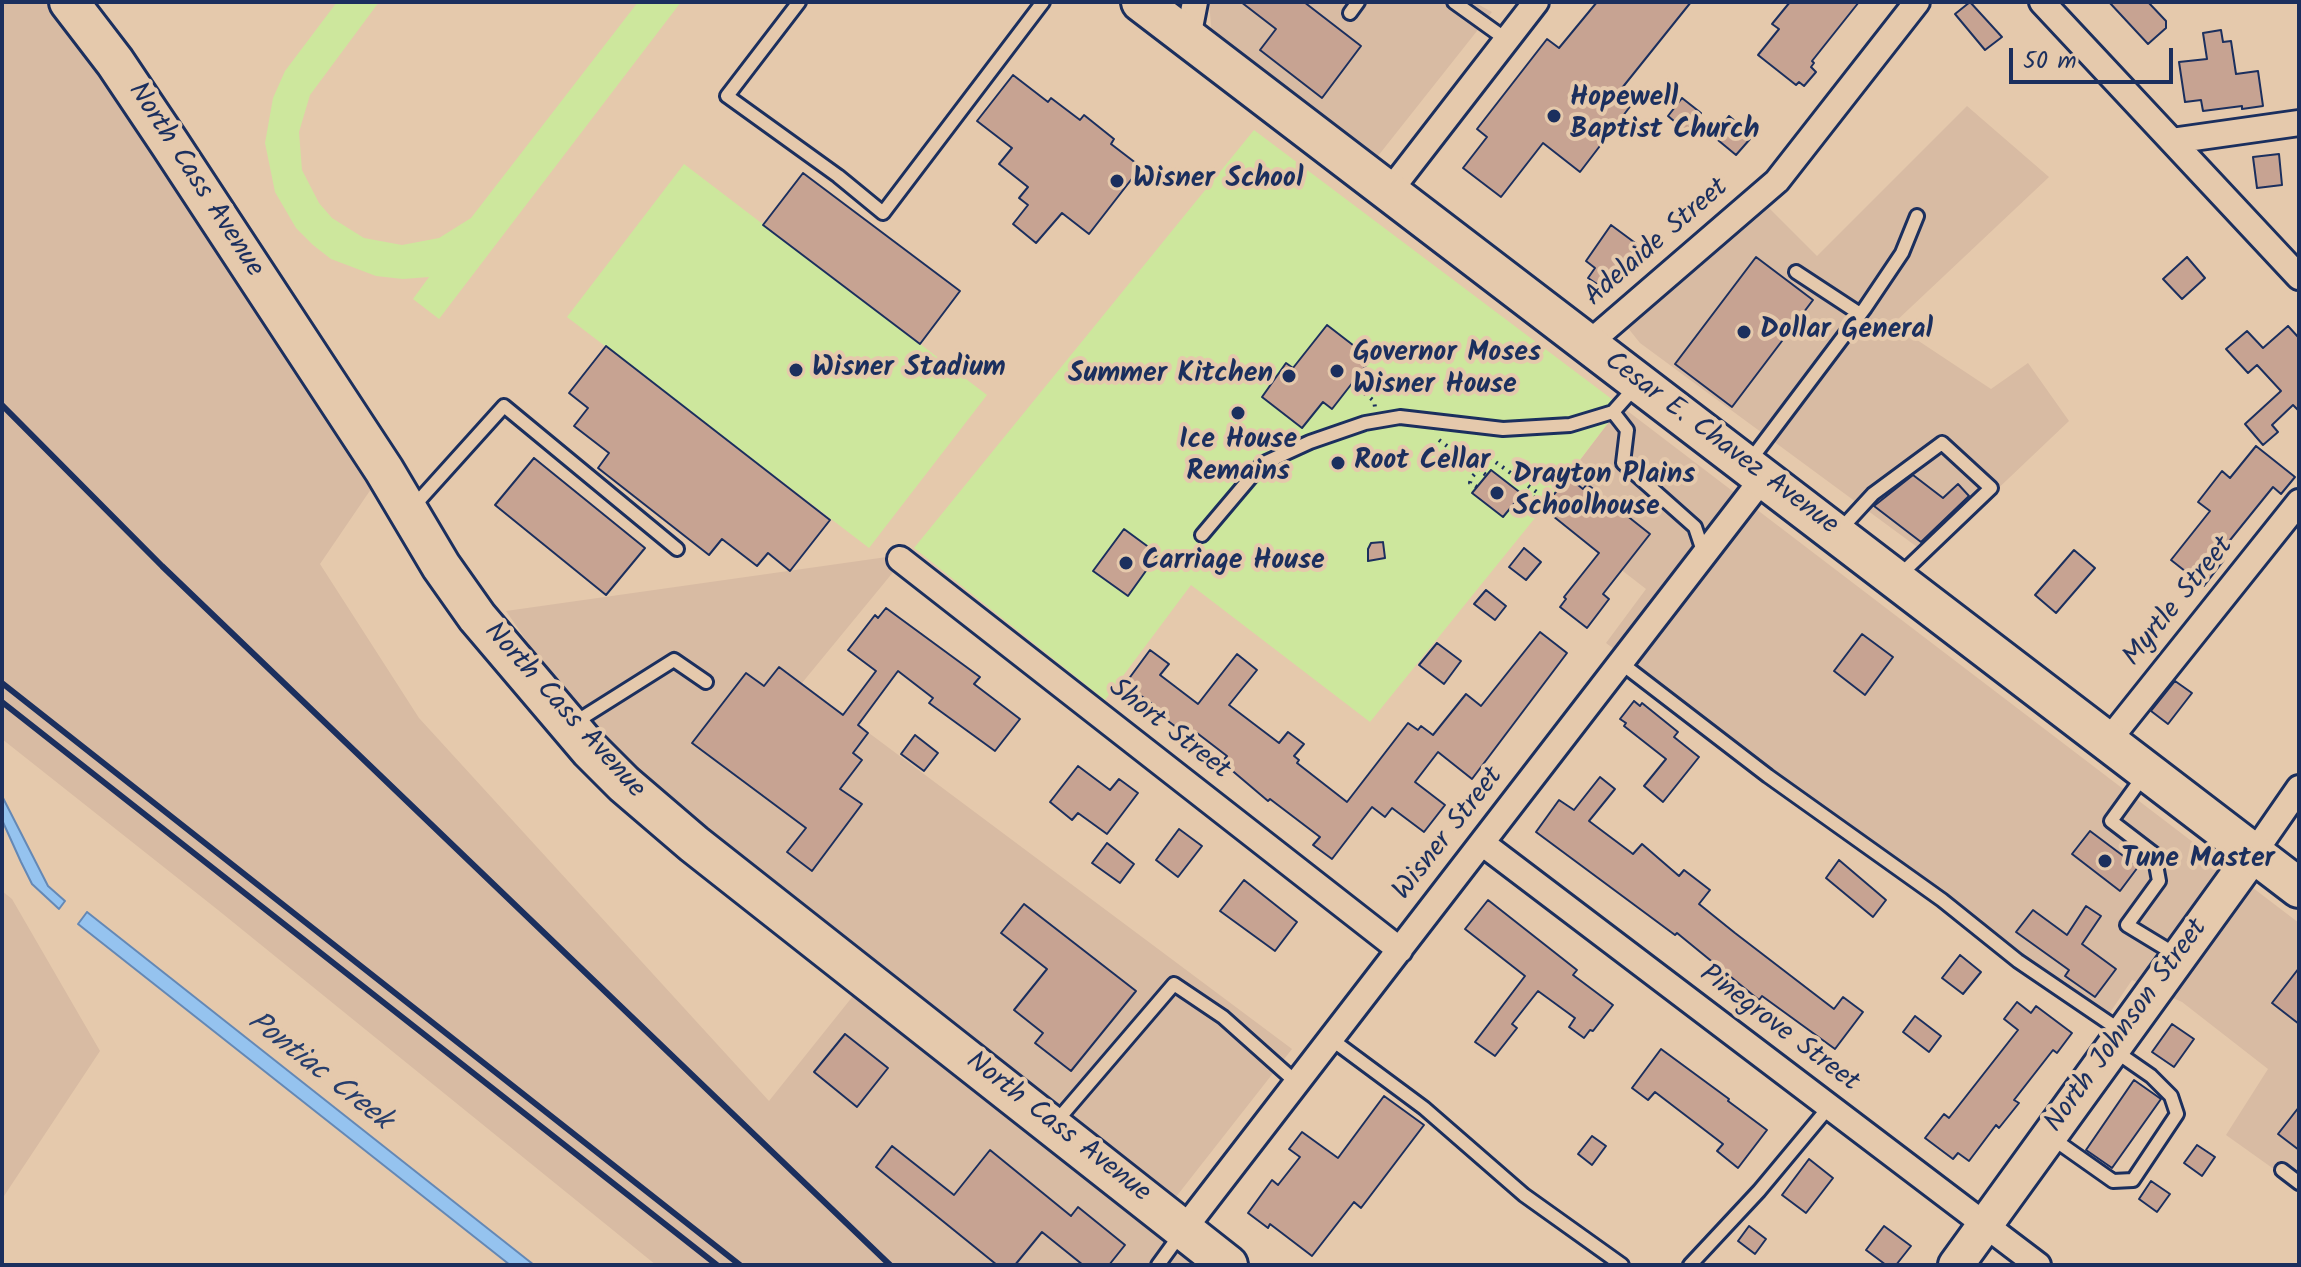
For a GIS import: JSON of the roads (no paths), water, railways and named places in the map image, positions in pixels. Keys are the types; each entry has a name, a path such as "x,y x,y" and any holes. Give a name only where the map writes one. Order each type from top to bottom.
{"main road":[{"name":"North Cass Avenue","path":"69,2 115,62 170,144 441,566 477,617 568,727 659,815 1228,1265"},
{"name":"Cesar E. Chavez Avenue","path":"1141,2 1191,20 1389,192 2299,888"}],"street":[{"name":"Adelaide Street","path":"1588,344 1777,181 1917,2"},
{"path":"2042,2 2299,277"},
{"path":"1389,192 1532,5"},
{"path":"2172,141 2299,123"},
{"name":"Wisner Street","path":"1184,1229 1704,555 1755,471"},
{"name":"Myrtle Street","path":"2108,741 2299,502"},
{"name":"Short Street","path":"900,559 1400,950"},
{"name":"North Johnson Street","path":"1956,1265 2299,788"},
{"name":"Pinegrove Street","path":"1482,843 2038,1265"}],"lane":[{"path":"799,2 727,96 838,176 883,213 1043,2"},
{"path":"1350,13 1358,2"},
{"path":"1454,2 1507,40"},
{"path":"1755,471 1902,253 1917,216"},
{"path":"1796,272 1860,314"},
{"path":"1202,535 1262,464 1310,442 1365,423 1400,417 1503,429 1570,425 1613,412 1639,382"},
{"path":"409,512 504,406 677,549"},
{"path":"1613,412 1627,430 1623,463 1695,527 1704,555"},
{"path":"1837,534 1873,494 1942,443 1991,488 1896,579"},
{"path":"568,727 674,660 706,682"},
{"path":"1621,663 1768,776 1942,900 2118,1041 2171,1096 2177,1114 2133,1180 2113,1181 2049,1136"},
{"path":"2147,771 2111,821 2154,854 2159,881 2127,925 2179,957"},
{"path":"1052,1125 1174,984 1223,1017 1297,1083"},
{"path":"1331,1039 1424,1108 1524,1195 1622,1265"},
{"path":"1690,1265 1759,1191 1829,1107"},
{"path":"2282,1170 2299,1183"},
{"path":"1158,1265 1184,1229"}],"water":[{"path":"2,796 48,886 65,901 59,909 32,884 2,820"},
{"path":"87,912 534,1265 510,1265 78,924"}],"railway":[{"path":"2,405 162,566 890,1265"},
{"path":"2,683 740,1265"},
{"path":"2,702 717,1265"}],"place":[{"name":"Hopewell Baptist Church","path":"1554,116"},
{"name":"Wisner School","path":"1117,181"},
{"name":"Dollar General","path":"1744,332"},
{"name":"Wisner Stadium","path":"796,370"},
{"name":"Governor Moses Wisner House","path":"1337,371"},
{"name":"Summer Kitchen","path":"1289,376"},
{"name":"Ice House Remains","path":"1238,413"},
{"name":"Root Cellar","path":"1338,463"},
{"name":"Drayton Plains Schoolhouse","path":"1497,493"},
{"name":"Carriage House","path":"1126,563"},
{"name":"Tune Master","path":"2105,861"}],"water label":[{"name":"Pontiac Creek","path":"318,1073"}]}
